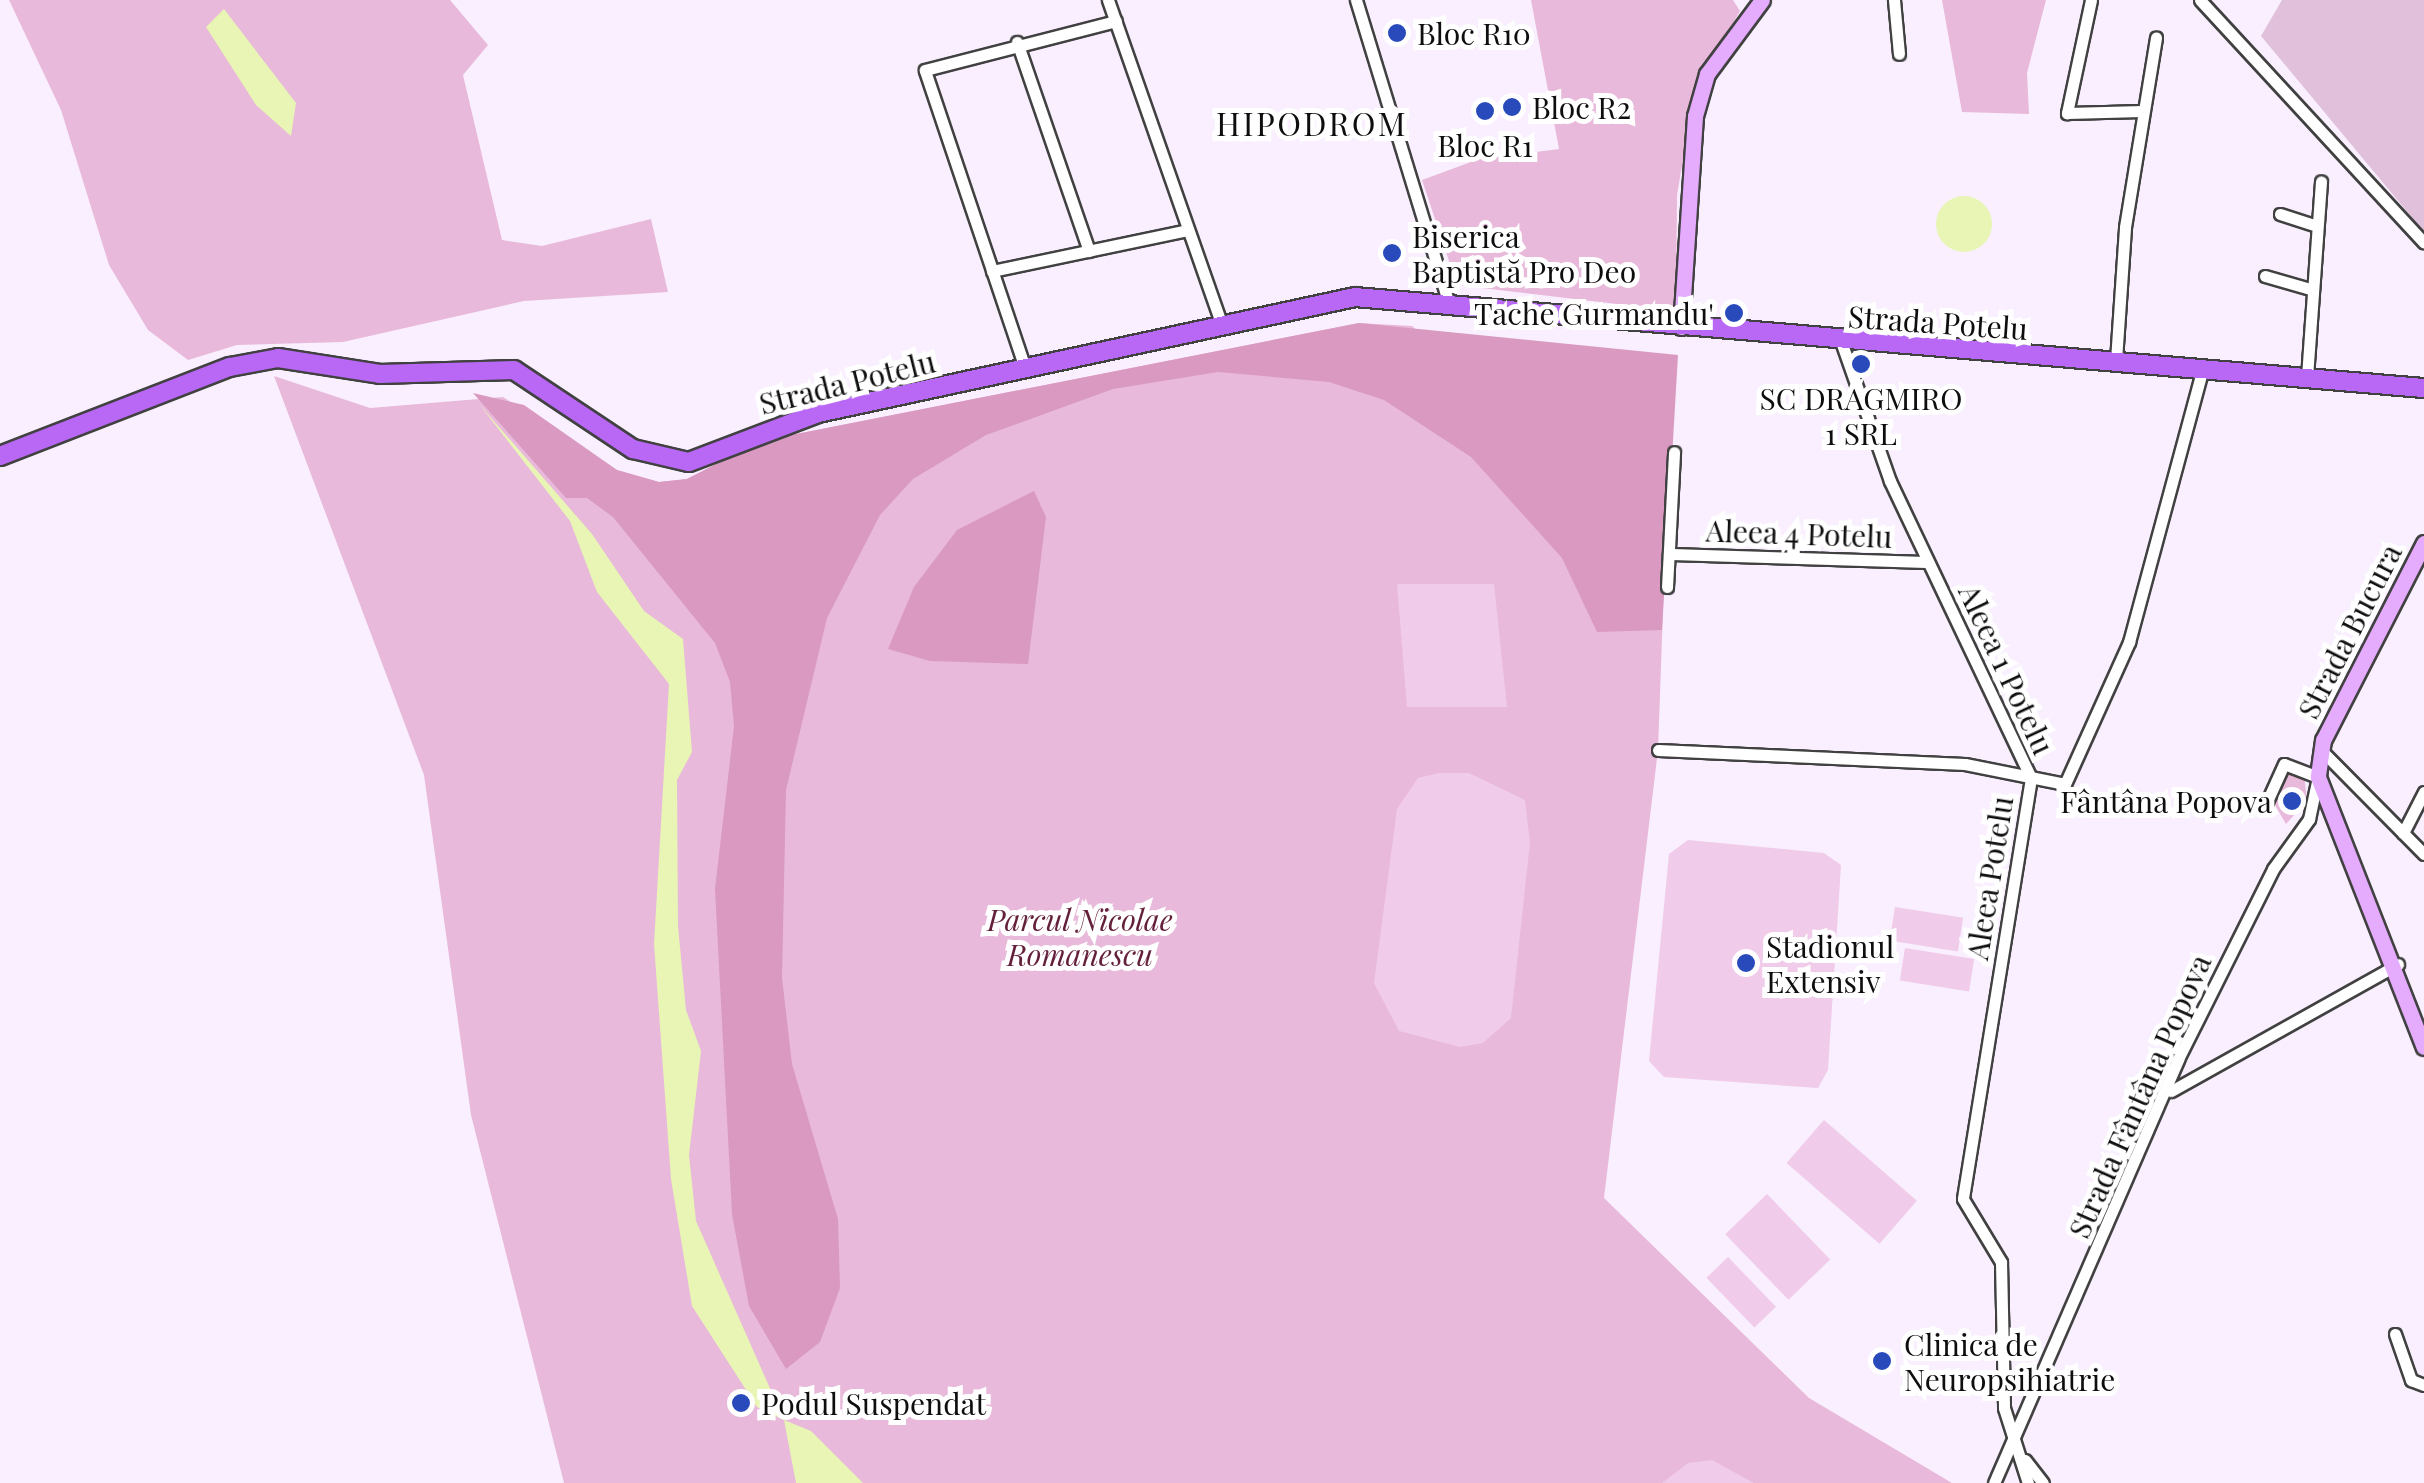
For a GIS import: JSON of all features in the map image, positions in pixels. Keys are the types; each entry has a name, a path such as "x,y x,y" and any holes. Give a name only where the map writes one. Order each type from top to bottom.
{"main road":[{"name":"Strada Potelu","path":"0,456 252,360 428,373 514,370 633,449 689,462 767,426 1024,365 1355,297 1842,344 2116,360 2424,388"}],"street":[{"path":"1108,0 1222,322"},
{"path":"1356,0 1449,304"},
{"path":"1739,0 1749,14"},
{"path":"1680,326 1695,116 1707,74 1762,0"},
{"path":"1894,0 1899,54"},
{"path":"2091,0 2067,113 2142,111"},
{"path":"2200,0 2424,243"},
{"path":"1024,365 923,79 938,60 1116,21"},
{"path":"2116,360 2142,111 2156,38"},
{"path":"1017,42 1089,251"},
{"path":"2307,377 2310,289 2321,182"},
{"path":"2280,214 2317,226"},
{"path":"992,272 1188,230"},
{"path":"2266,276 2310,289"},
{"name":"Aleea 1 Potelu","path":"1842,344 1928,562 2031,778"},
{"name":"Aleea Potelu","path":"2015,1444 2004,1408 2002,1262 1963,1199 2031,778 2065,784 2094,732 2129,642 2202,368"},
{"path":"1668,587 1674,452"},
{"name":"Strada Bucura","path":"2318,777 2322,751 2424,543"},
{"name":"Aleea 4 Potelu","path":"1668,554 1928,562"},
{"name":"Aleea 1 Potelu","path":"1658,750 1965,764 2031,778"},
{"path":"2322,751 2424,854"},
{"path":"2264,808 2284,764 2318,777 2398,964 2424,1048"},
{"name":"Strada Fântâna Popova","path":"1994,1483 2015,1444 2171,1092 2178,1059 2273,868 2308,819 2318,777"},
{"path":"2403,833 2424,792"},
{"path":"2171,1092 2398,964"},
{"path":"2396,1334 2411,1380 2424,1385"},
{"path":"2015,1444 2028,1483"},
{"path":"2015,1444 2043,1483"}],"green space":[{"path":"9,0 450,0 488,45 463,75 502,240 542,246 651,219 668,292 524,301 343,342 237,345 188,360 148,330 109,265 61,110"},
{"path":"1531,0 1733,0 1740,11 1695,89 1677,195 1676,311 1457,285 1422,180 1479,159 1559,149"},
{"path":"1942,0 2046,0 2027,73 2029,114 1962,112"},
{"name":"Parcul Nicolae Romanescu","path":"1359,323 1412,326 1665,554 1658,750 1604,1198 1809,1398 1952,1483 564,1483 471,1115 424,775 274,376 370,408 503,397 617,470 659,482 687,479 761,441"},
{"path":"2289,768 2304,774 2307,801 2286,824 2272,800"}],"shaded area":[{"path":"2282,0 2424,0 2424,232 2261,36"},
{"path":"224,9 296,103 291,136 256,105 206,27"},
{"path":"1964,196 1984,204 1992,224 1984,244 1964,252 1944,244 1936,224 1944,204"},
{"path":"1359,323 1678,355 1662,630 1597,632 1562,558 1471,457 1384,400 1329,382 1218,372 1113,389 986,435 913,479 880,515 827,618 786,790 782,978 792,1064 838,1219 840,1288 820,1342 786,1369 749,1306 732,1214 715,889 734,726 730,682 715,643 613,517 587,498 566,498 473,393 524,405 617,470 659,482 687,479 761,441"},
{"path":"479,404 592,534 644,611 683,639 692,752 677,780 678,926 686,1010 701,1051 689,1155 696,1221 784,1420 757,1407 692,1306 671,1179 654,944 669,684 597,592 570,521"},
{"path":"1034,491 1046,517 1028,664 930,661 888,649 914,587 957,530"},
{"path":"1397,584 1494,584 1507,707 1407,707"},
{"path":"1469,773 1525,800 1530,842 1511,1018 1483,1043 1460,1047 1399,1031 1374,983 1397,809 1418,778"},
{"name":"Stadionul Extensiv","path":"1688,840 1824,853 1841,865 1828,1070 1818,1088 1664,1077 1649,1061 1669,854"},
{"path":"1895,907 1963,918 1958,951 1890,941"},
{"path":"1905,948 1974,959 1969,992 1900,981"},
{"path":"1824,1120 1917,1201 1879,1244 1787,1163"},
{"path":"1767,1194 1830,1259 1788,1300 1725,1234"},
{"path":"1728,1257 1776,1307 1754,1327 1706,1278"},
{"path":"784,1420 811,1431 863,1483 796,1483"},
{"path":"1712,1460 1754,1483 1662,1483 1688,1463"}],"place":[{"name":"Bloc R10","path":"1397,33"},
{"name":"Bloc R2","path":"1512,107"},
{"name":"Bloc R1","path":"1485,111"},
{"name":"Biserica Baptistă Pro Deo","path":"1392,253"},
{"name":"Tache Gurmandu'","path":"1734,313"},
{"name":"SC DRAGMIRO 1 SRL","path":"1861,364"},
{"name":"Fântâna Popova","path":"2292,801"},
{"name":"Stadionul Extensiv","path":"1746,963"},
{"name":"Clinica de Neuropsihiatrie","path":"1882,1361"},
{"name":"Podul Suspendat","path":"741,1403"}],"district":[{"name":"HIPODROM","path":"1312,123"}]}
